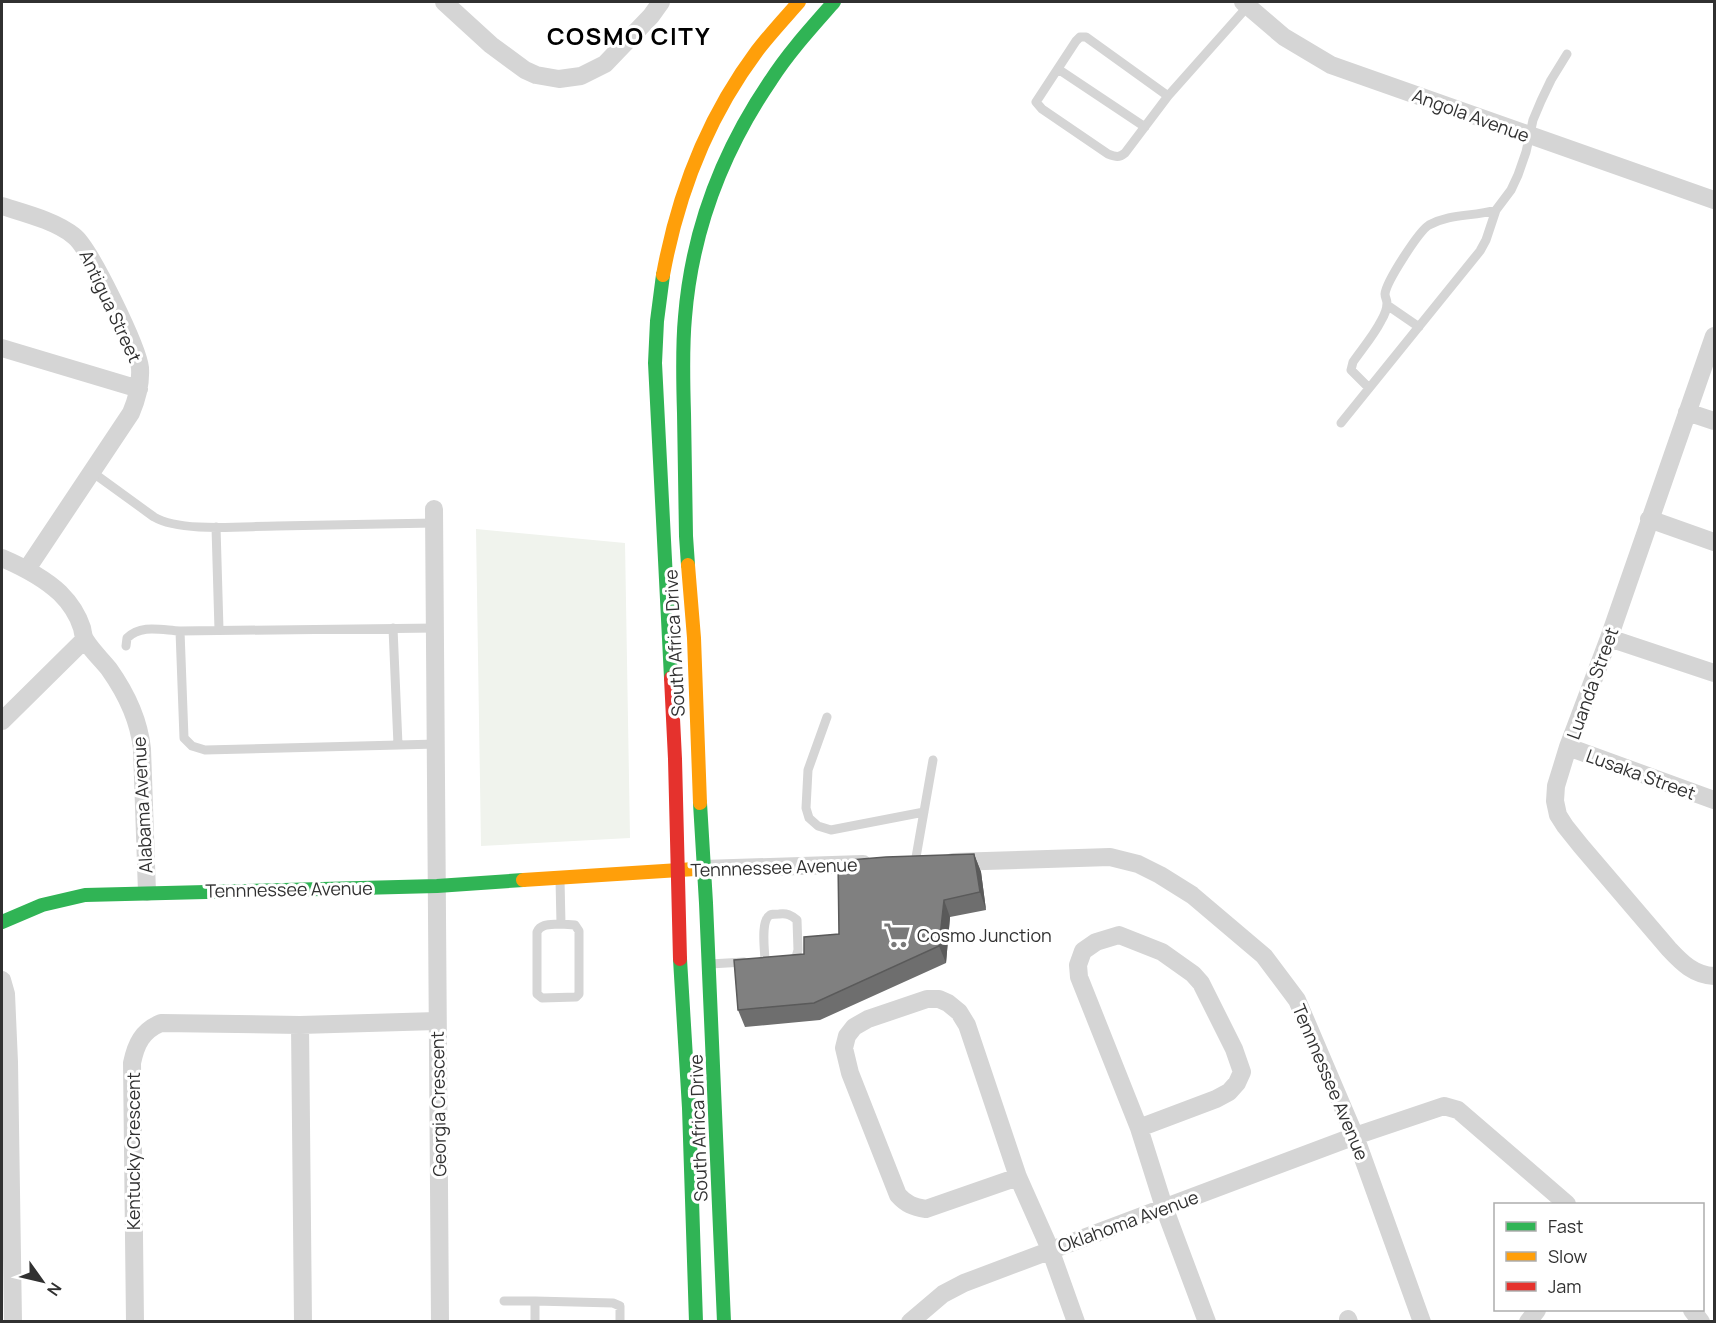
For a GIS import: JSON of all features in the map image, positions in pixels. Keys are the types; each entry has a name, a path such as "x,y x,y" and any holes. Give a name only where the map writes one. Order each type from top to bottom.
{"street":[{"path":"444,2 491,45 525,70 536,75 559,79 581,76 605,64 651,16 661,2"},
{"name":"South Africa Drive","path":"696,1322 689,1108 680,965 675,759 655,363 659,300 671,229 696,157 717,113 735,83 760,47 799,2"},
{"name":"South Africa Drive","path":"723,1322 694,638 686,536 683,360 685,316 695,249 704,214 734,143 772,78 803,37 834,2"},
{"name":"Angola Avenue","path":"1246,4 1284,37 1331,65 1714,200"},
{"name":"Antigua Street","path":"2,206 64,229 83,244 136,351 140,369 139,389 131,413 27,569"},
{"name":"Luanda Street","path":"1714,337 1609,638 1568,747 1556,786 1555,801 1558,815 1581,846 1683,964 1691,970 1714,976"},
{"path":"2,348 139,389"},
{"path":"1687,412 1714,421"},
{"name":"Georgia Crescent","path":"434,516 440,1322"},
{"path":"1649,519 1714,542"},
{"name":"Alabama Avenue","path":"2,558 27,569 60,593 69,603 77,615 84,640 109,669 131,709 139,730 143,758 147,892"},
{"path":"1609,638 1714,673"},
{"path":"2,721 84,640"},
{"name":"Lusaka Street","path":"1568,747 1714,800"},
{"name":"Tennnessee Avenue","path":"921,863 1110,857 1138,864 1192,895 1264,956 1298,1000 1355,1136 1416,1320"},
{"name":"Tennnessee Avenue","path":"2,922 31,909 85,894 437,886 678,870 880,864"},
{"path":"1138,1128 1216,1099 1229,1092 1237,1083 1242,1072 1234,1049 1202,983 1162,952 1119,935 1096,942 1083,951 1078,965 1079,977 1138,1128 1164,1207 1207,1322"},
{"path":"2,980 6,994 5,1062 13,1322"},
{"path":"1018,1177 926,1209 904,1202 898,1195 850,1073 844,1048 847,1036 854,1027 868,1019 927,999 939,999 959,1012 967,1025 1018,1177 1050,1249 1076,1322"},
{"name":"Kentucky Crescent","path":"135,1322 132,1063 137,1043 146,1032 160,1023 300,1025 437,1021"},
{"path":"300,1025 303,1322"},
{"name":"Oklahoma Avenue","path":"910,1322 943,1294 964,1283 1355,1136 1444,1106 1458,1110 1566,1203"}],"lane":[{"path":"1168,96 1086,37 1080,37 1038,98 1037,104 1108,154 1121,157 1168,96 1246,4"},
{"path":"1341,423 1480,251 1496,210 1518,175 1540,101 1567,54"},
{"path":"1058,69 1145,127"},
{"path":"1369,388 1351,370 1353,362 1382,320 1387,305 1385,294 1392,277 1410,247 1426,227 1451,217 1496,210"},
{"path":"1387,305 1419,327"},
{"path":"92,472 163,523 174,525 216,527 434,516"},
{"path":"216,527 219,630"},
{"path":"126,646 127,638 142,628 180,631 435,628"},
{"path":"393,628 398,745"},
{"path":"180,631 184,738 192,746 205,750 437,744"},
{"path":"827,717 808,770 806,808 809,818 818,826 831,830 924,812"},
{"path":"921,863 924,812 933,760"},
{"path":"560,878 561,924"},
{"path":"709,964 773,961 790,960 796,957 798,950 797,920 792,915 785,913 771,915 766,919 764,928 773,961"},
{"path":"561,924 575,925 579,931 579,994 576,997 543,998 537,994 537,932 543,925 561,924"},
{"path":"504,1301 613,1303 620,1306 620,1322"},
{"path":"535,1301 535,1322"}],"shaded area":[{"path":"476,529 625,543 630,838 481,846"}],"building":[{"name":"Cosmo Junction","path":"974,854 980,892 944,900 939,946 814,1003 738,1010 734,960 804,954 804,937 839,934 838,861"}],"traffic: fast":[{"path":"688,565 683,341 694,253 712,193 738,135 785,60 834,2"},
{"path":"663,275 657,321 655,363 671,678"},
{"path":"700,803 724,1322"},
{"path":"2,922 42,905 85,895 437,886 523,880"},
{"path":"680,959 689,1108 696,1322"}],"traffic: slow":[{"path":"663,275 686,186 709,130 739,76 772,32 799,2"},
{"path":"688,565 694,638 700,803"},
{"path":"523,880 695,869"}],"traffic: jam":[{"path":"671,678 680,959"}],"place":[{"name":"Cosmo Junction","path":"897,935"}],"district":[{"name":"COSMO CITY","path":"629,35"}]}
